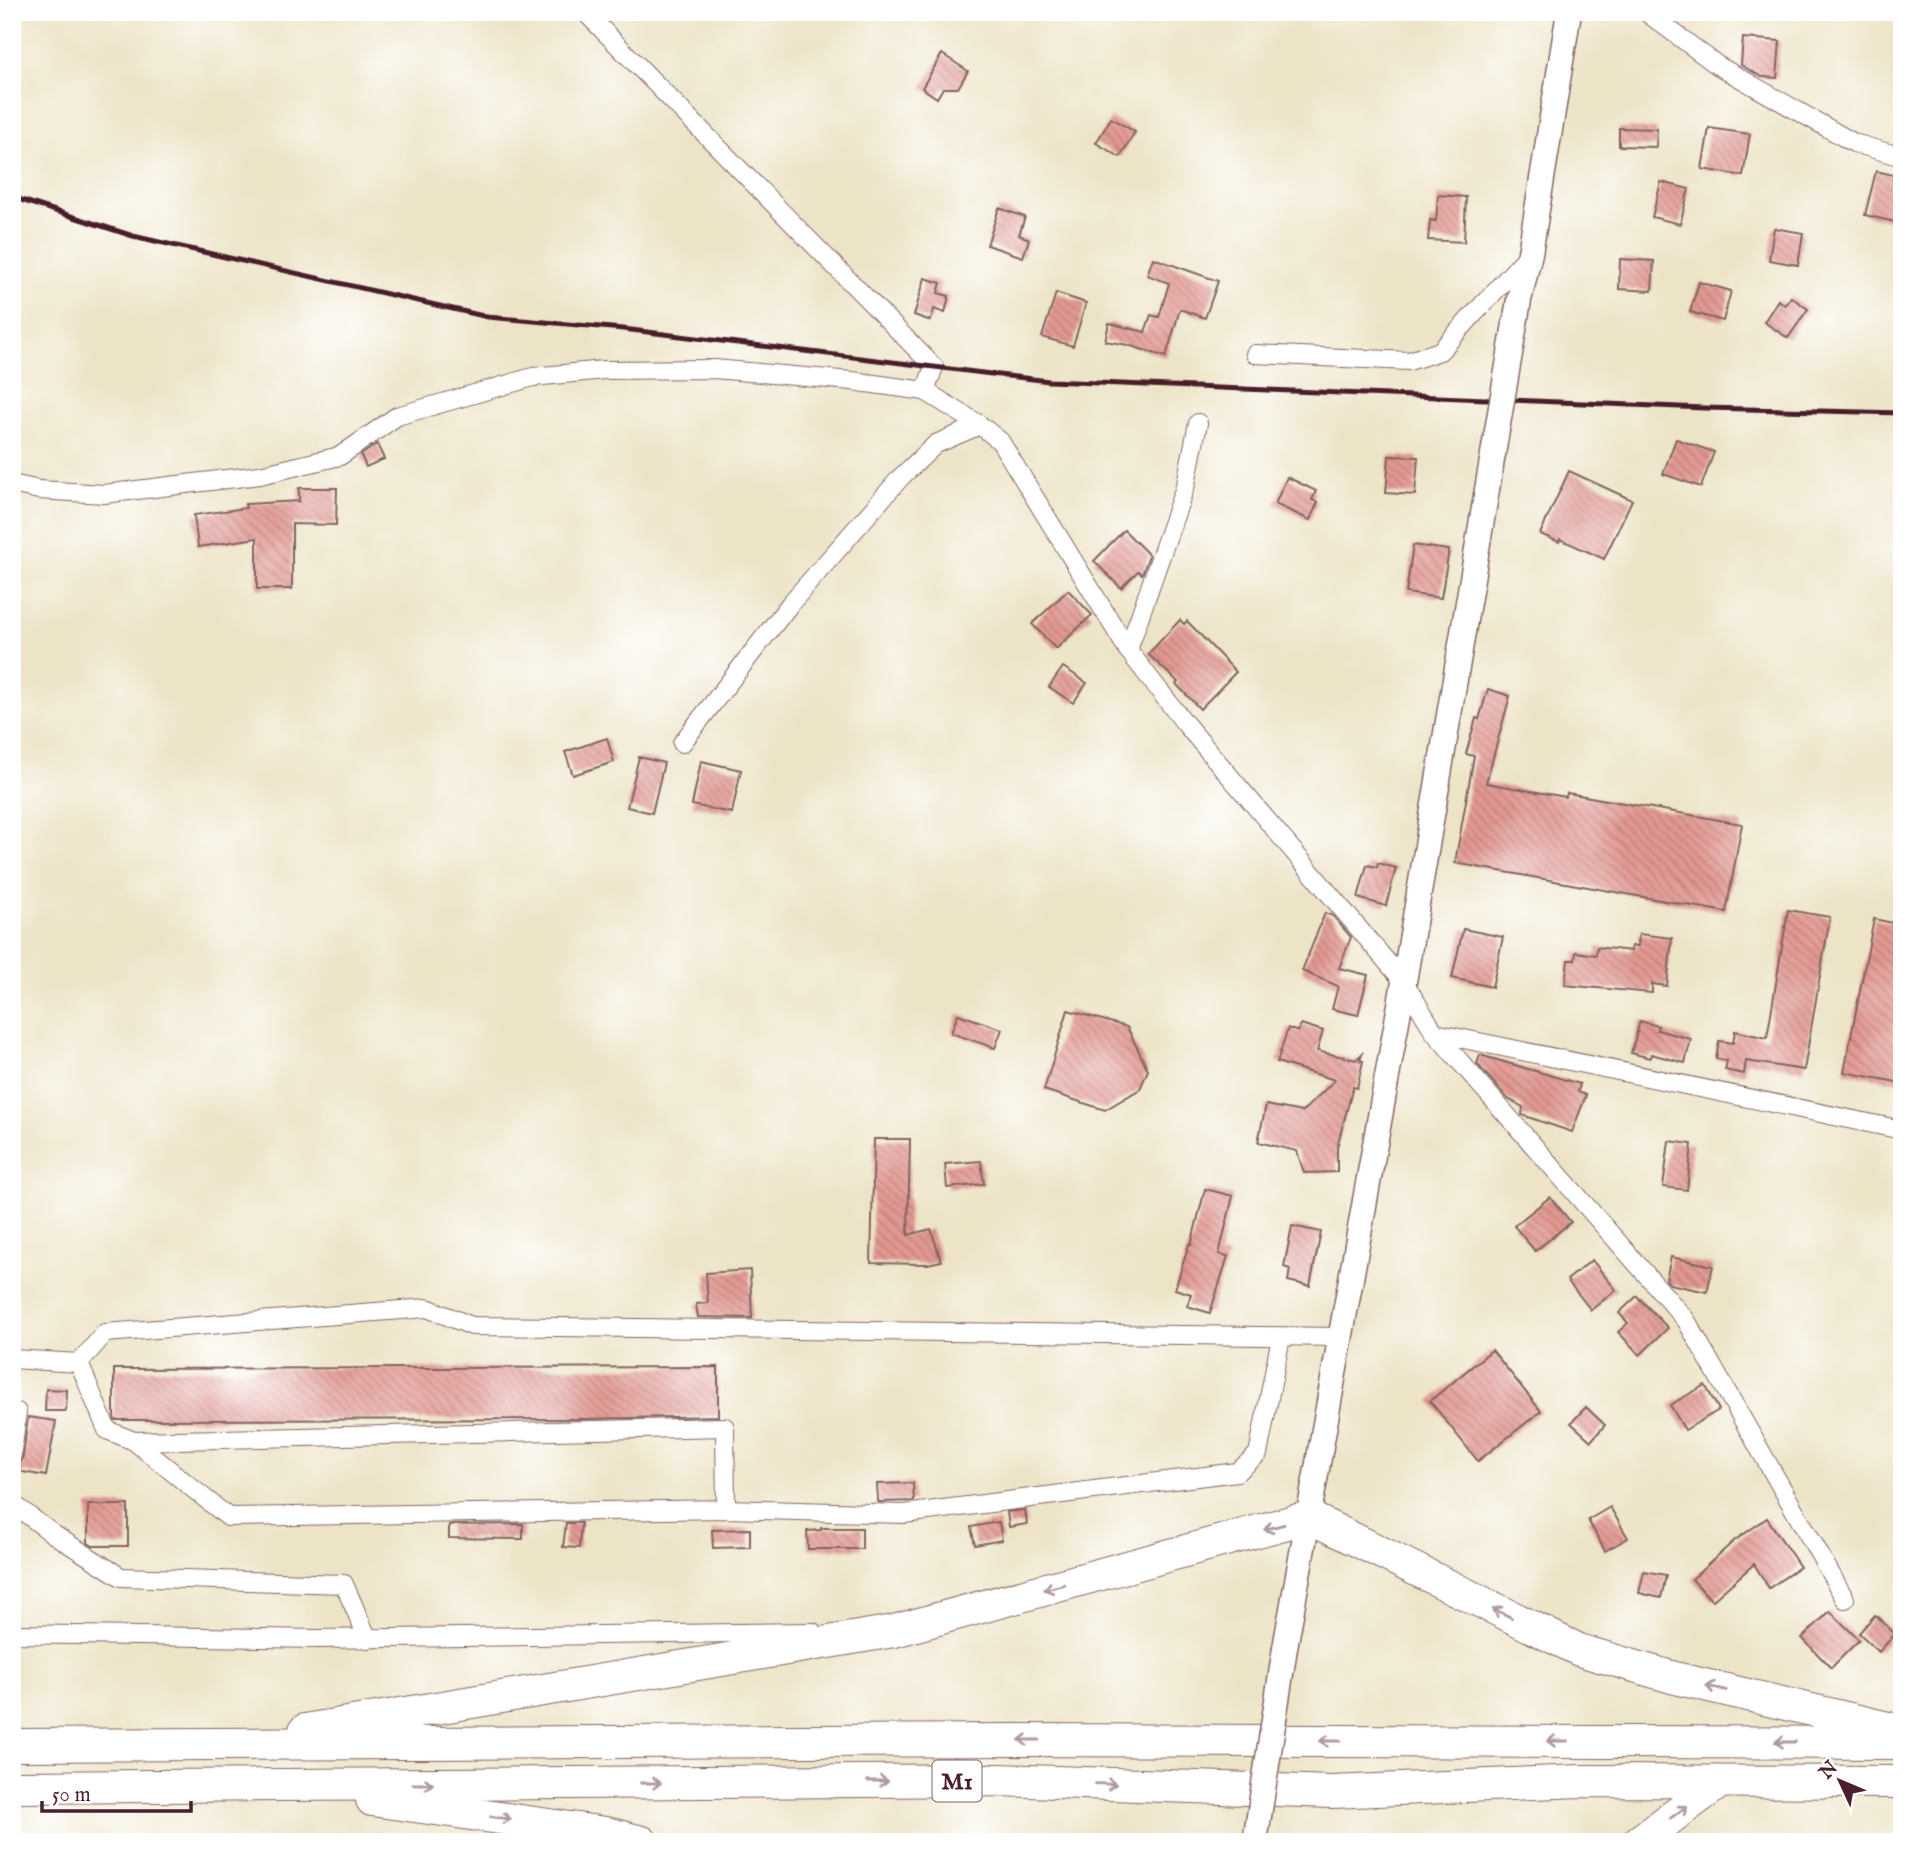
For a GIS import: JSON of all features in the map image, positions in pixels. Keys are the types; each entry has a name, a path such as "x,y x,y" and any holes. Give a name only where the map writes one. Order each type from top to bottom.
{"highway":[{"path":"208,1745 894,1631 1309,1517 1578,1650 1675,1678 1902,1731"},
{"name":"M1","path":"12,1745 1016,1740 1902,1743"},
{"name":"M1","path":"12,1787 999,1780 1332,1792 1580,1781 1902,1782"},
{"path":"1638,1842 1720,1782"},
{"path":"263,1785 606,1833 642,1842"}],"main road":[{"path":"1255,1842 1285,1648 1404,982 1569,12"}],"street":[{"path":"584,12 934,367 925,391"},
{"path":"1646,12 1717,65 1854,144 1902,157"},
{"path":"1255,354 1409,361 1440,351 1530,253"},
{"path":"12,484 39,490 104,494 260,475 340,456 397,416 533,377 604,370 714,369 852,381 925,391 980,425 1000,441 1128,650 1183,722 1404,982 1435,1033 1686,1320 1845,1599"},
{"path":"1128,650 1186,484 1198,423"},
{"path":"682,743 790,604 901,477 936,444 980,425"},
{"path":"1435,1033 1902,1130"},
{"path":"79,1363 105,1333 427,1308 472,1326 1341,1337"},
{"path":"79,1363 107,1430 134,1441 228,1517 726,1509 904,1514 1237,1472 1258,1454 1281,1337"},
{"path":"12,1359 79,1363"},
{"path":"12,1455 17,1412"},
{"path":"134,1441 725,1427 726,1509"},
{"path":"12,1503 53,1534 121,1577 344,1584 368,1639"},
{"path":"12,1634 368,1639 894,1631"}],"building":[{"path":"1743,38 1780,41 1777,78 1762,77 1741,65"},
{"path":"942,54 968,71 958,88 943,88 937,98 922,88"},
{"path":"1111,118 1135,132 1120,157 1096,143"},
{"path":"1619,128 1657,129 1656,147 1619,146"},
{"path":"1709,128 1750,134 1743,176 1702,169"},
{"path":"1876,171 1902,177 1902,212 1899,223 1865,215"},
{"path":"1661,182 1689,189 1680,224 1652,217"},
{"path":"1438,195 1466,197 1464,242 1428,240 1430,220 1436,221"},
{"path":"999,208 1025,217 1019,235 1029,239 1023,257 987,245"},
{"path":"1774,228 1803,233 1798,265 1769,260"},
{"path":"1153,258 1218,281 1205,318 1180,309 1166,357 1105,341 1109,323 1145,332 1151,315 1159,317 1169,283 1147,275"},
{"path":"1620,259 1654,261 1652,291 1619,289"},
{"path":"925,278 941,283 938,293 949,296 945,313 934,309 931,321 914,315"},
{"path":"1699,282 1731,291 1723,321 1690,312"},
{"path":"1056,293 1086,303 1073,346 1042,337"},
{"path":"1791,297 1808,309 1788,338 1764,322 1778,300 1785,305"},
{"path":"1676,439 1714,452 1701,487 1663,474"},
{"path":"377,444 384,459 366,467 361,455"},
{"path":"1389,456 1418,457 1415,495 1386,493"},
{"path":"1569,471 1632,500 1604,559 1560,539 1559,542 1540,534"},
{"path":"1287,477 1316,491 1312,500 1318,502 1310,520 1275,504"},
{"path":"299,488 337,488 336,525 292,524 292,589 257,589 257,538 198,547 194,515 246,508 245,504 299,501"},
{"path":"1124,530 1149,555 1142,574 1138,571 1121,588 1094,561"},
{"path":"1413,545 1449,550 1441,598 1406,593"},
{"path":"1068,590 1092,615 1056,649 1032,624"},
{"path":"1180,620 1184,624 1187,621 1236,672 1200,709 1176,684 1178,682 1148,654"},
{"path":"1063,667 1087,683 1073,703 1049,687"},
{"path":"1488,689 1510,696 1486,783 1566,797 1567,793 1742,824 1726,912 1455,863 1474,756 1466,754"},
{"path":"607,738 614,762 573,775 565,752"},
{"path":"639,757 664,763 652,813 627,807"},
{"path":"701,761 741,770 732,813 692,805"},
{"path":"1378,863 1396,868 1386,906 1358,898 1367,865 1377,867"},
{"path":"1788,910 1830,917 1804,1070 1746,1061 1744,1074 1725,1070 1727,1061 1716,1059 1719,1041 1733,1043 1735,1031 1767,1038"},
{"path":"1325,913 1333,916 1351,937 1339,968 1368,975 1358,1015 1332,1009 1338,986 1302,971"},
{"path":"1874,919 1902,925 1902,1083 1844,1072"},
{"path":"1463,929 1503,937 1492,987 1452,978"},
{"path":"1639,934 1672,938 1667,986 1652,984 1652,993 1565,985 1568,960 1575,960 1576,952 1596,955 1597,947 1631,951 1632,946 1638,946"},
{"path":"1068,1010 1127,1027 1148,1070 1140,1089 1105,1110 1044,1090"},
{"path":"958,1014 1002,1029 995,1048 951,1033"},
{"path":"1640,1021 1658,1026 1657,1030 1691,1039 1685,1063 1651,1054 1650,1058 1631,1053"},
{"path":"1301,1024 1323,1031 1317,1051 1356,1060 1362,1054 1357,1088 1353,1087 1337,1147 1337,1172 1304,1173 1297,1151 1258,1142 1266,1105 1302,1112 1335,1080 1277,1062 1288,1028 1298,1032"},
{"path":"1480,1055 1580,1084 1578,1092 1586,1095 1572,1132 1522,1115 1523,1107 1508,1099 1477,1064"},
{"path":"874,1139 910,1139 908,1235 931,1229 941,1261 928,1264 871,1263"},
{"path":"1669,1141 1692,1144 1687,1190 1663,1187"},
{"path":"981,1161 984,1184 947,1188 945,1164"},
{"path":"1205,1189 1233,1196 1219,1254 1228,1256 1210,1313 1187,1306 1191,1294 1175,1289 1189,1244 1191,1245"},
{"path":"1550,1197 1571,1222 1535,1251 1514,1226"},
{"path":"1292,1226 1321,1232 1310,1286 1288,1281 1290,1269 1284,1267"},
{"path":"1671,1257 1713,1266 1707,1292 1670,1284 1666,1280"},
{"path":"1592,1260 1616,1290 1591,1310 1567,1280"},
{"path":"750,1270 752,1318 698,1317 696,1304 708,1303 706,1273"},
{"path":"1637,1296 1668,1328 1640,1355 1618,1332 1628,1323 1619,1313"},
{"path":"1492,1350 1541,1411 1478,1461 1430,1401"},
{"path":"718,1367 718,1416 115,1420 114,1417 114,1369"},
{"path":"1705,1385 1719,1410 1685,1430 1670,1405"},
{"path":"46,1389 67,1390 66,1411 45,1411"},
{"path":"1586,1407 1605,1425 1591,1441 1571,1423"},
{"path":"28,1417 56,1421 46,1476 17,1471 23,1456"},
{"path":"913,1483 914,1501 878,1502 877,1484"},
{"path":"88,1505 128,1505 128,1546 93,1546 88,1543"},
{"path":"1610,1507 1628,1538 1605,1551 1588,1520"},
{"path":"1025,1510 1027,1524 1009,1527 1007,1512"},
{"path":"1767,1518 1800,1567 1769,1588 1754,1564 1712,1601 1692,1579 1734,1541"},
{"path":"999,1522 1002,1540 975,1545 971,1527"},
{"path":"566,1523 581,1523 579,1548 563,1547"},
{"path":"523,1524 523,1539 449,1538 449,1525"},
{"path":"821,1528 862,1528 862,1549 808,1549 807,1531"},
{"path":"750,1529 750,1547 713,1548 712,1530"},
{"path":"1644,1571 1666,1575 1661,1598 1639,1593"},
{"path":"1830,1611 1859,1640 1831,1668 1802,1638"},
{"path":"1875,1615 1895,1634 1879,1652 1859,1633"}],"railway":[{"path":"12,197 133,236 488,317 623,329 1049,381 1704,408 1902,413"}]}
